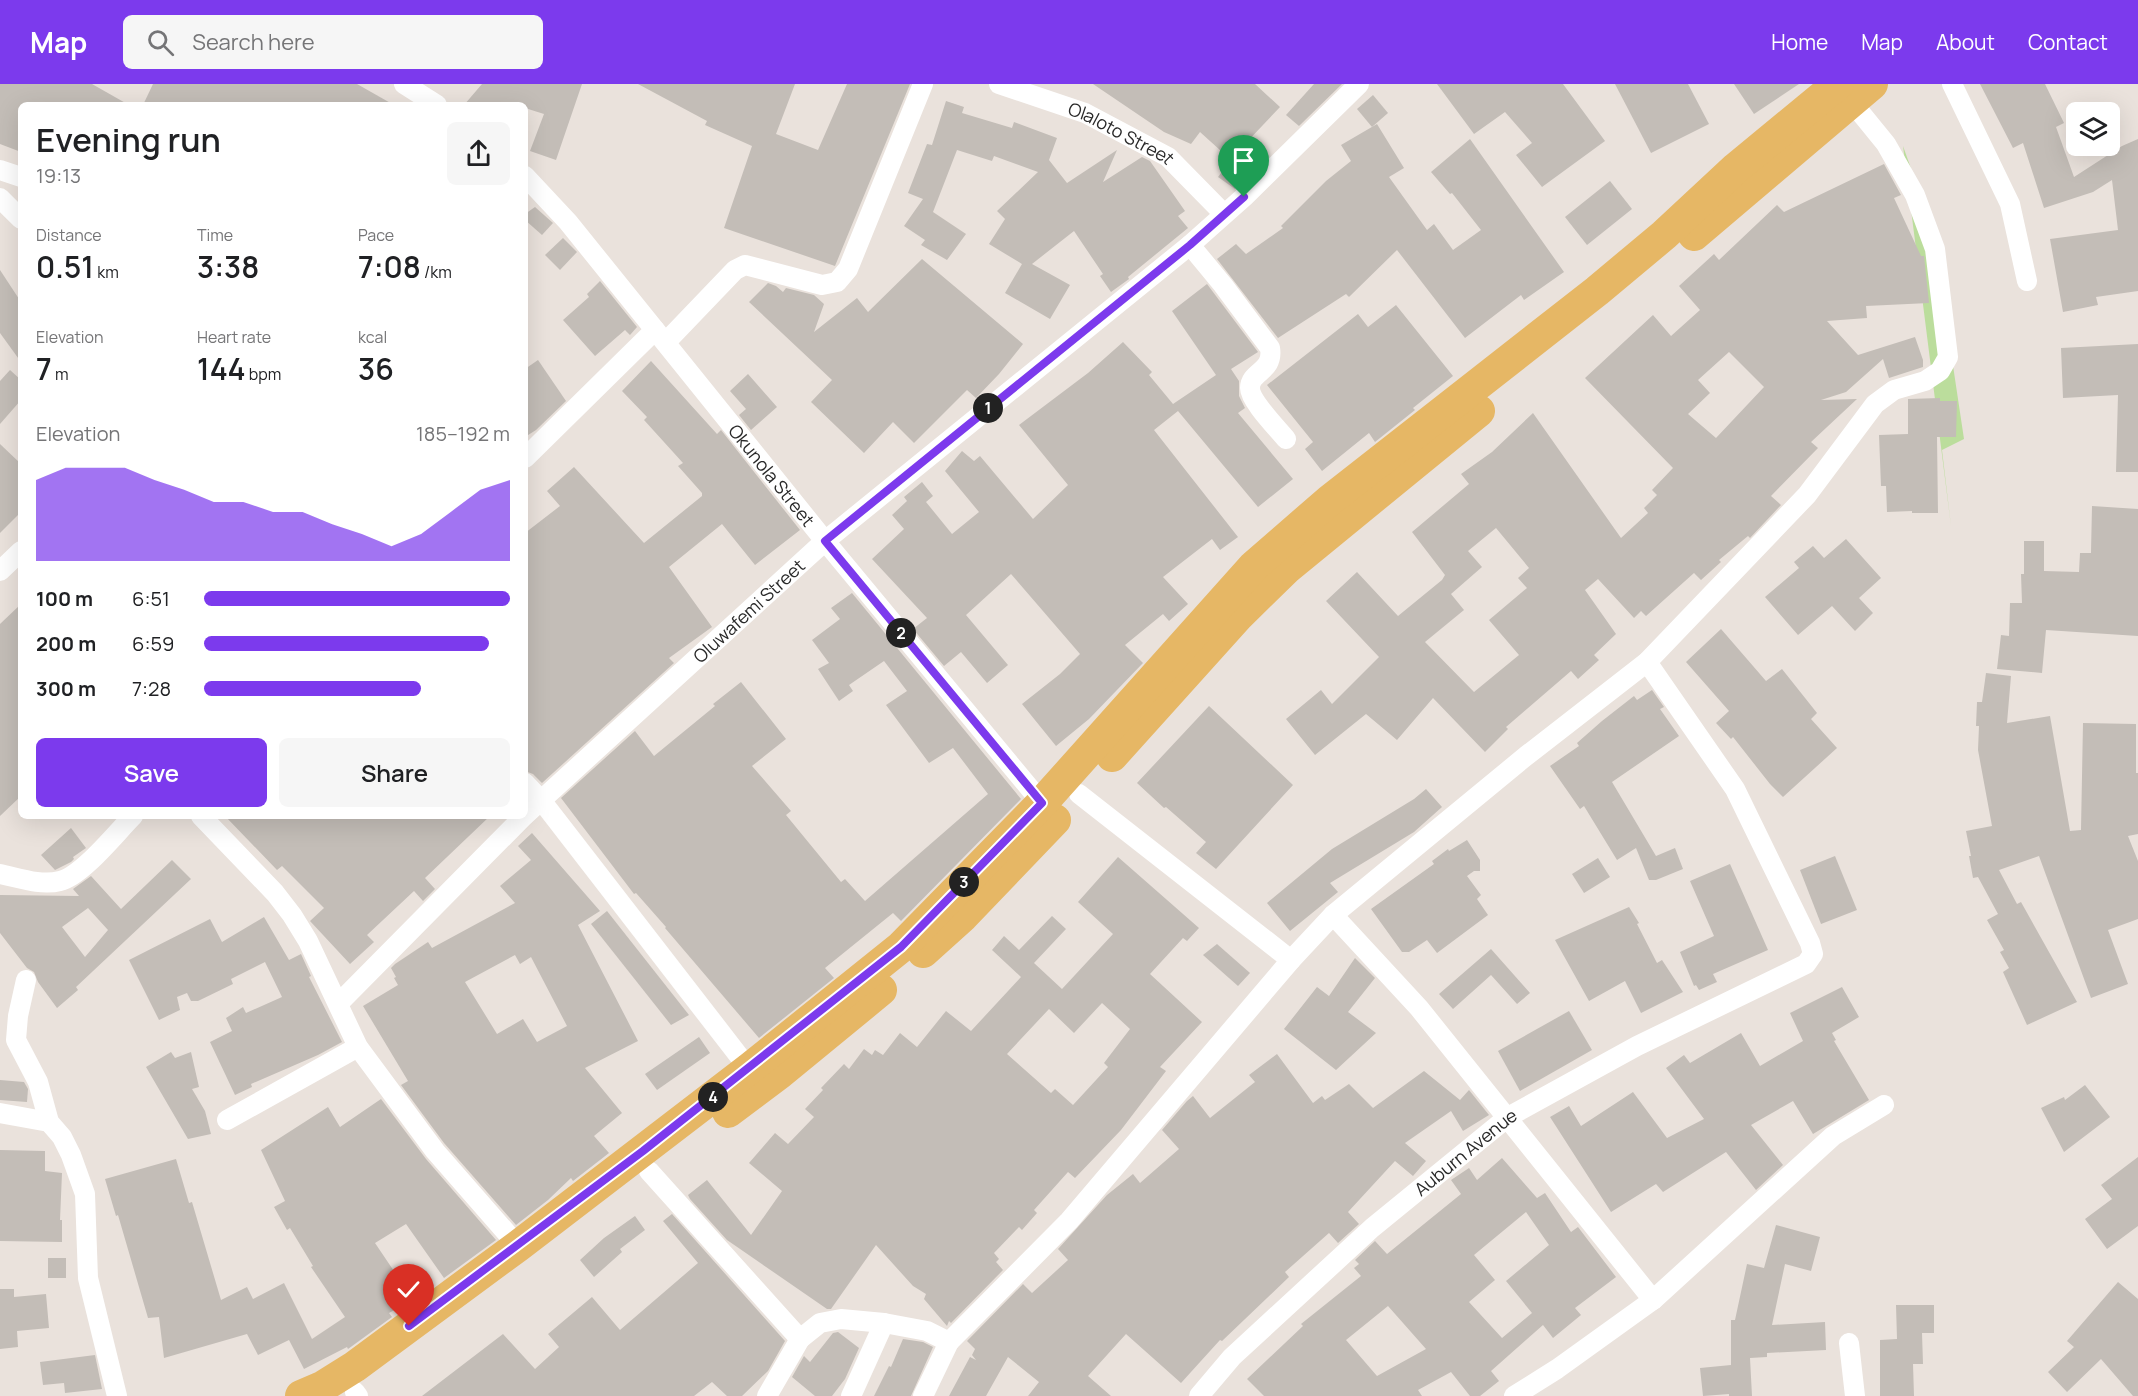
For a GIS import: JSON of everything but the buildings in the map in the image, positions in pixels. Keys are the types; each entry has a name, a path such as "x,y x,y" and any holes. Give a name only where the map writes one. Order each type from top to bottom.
{"main road":[{"path":"353,1395 780,1073 875,996 963,916 1079,794 1238,616 1287,568 1706,225 1857,89"},
{"path":"301,1396 322,1387 354,1366 518,1246 749,1069 901,947 1042,803 1254,566 1330,500 1597,291 1664,235 1736,168 1857,89"}],"street":[{"path":"404,84 432,102"},
{"path":"528,455 735,270 745,265 822,285 837,282 848,269 923,84"},
{"name":"Olaloto Street","path":"999,84 1085,113 1168,157 1224,214"},
{"name":"Oluwafemi Street","path":"528,813 825,541 1190,245 1359,84"},
{"path":"1952,84 2010,204 2027,281"},
{"path":"923,1396 949,1342 1069,1221 1333,915 1526,756 1647,662 1807,495 1875,404 1894,390 1925,381 1940,371 1948,357 1935,249 1915,195 1857,89"},
{"path":"0,170 18,176"},
{"name":"Okunola Street","path":"528,179 568,222 825,541 1042,803"},
{"path":"0,198 18,216"},
{"path":"1190,245 1270,348 1269,364 1252,381 1250,389 1254,399 1286,439"},
{"path":"0,571 18,554"},
{"name":"Auburn Avenue","path":"1199,1396 1232,1357 1363,1236 1508,1118 1637,1046 1806,964 1813,954 1810,943 1735,789 1647,662"},
{"path":"528,786 749,1069"},
{"path":"1079,794 1292,960"},
{"path":"0,874 43,882 61,881 78,872 130,819"},
{"path":"204,819 275,893 292,915 308,941 358,1047 435,1151 518,1246"},
{"name":"Oluwafemi Street","path":"339,1003 522,819"},
{"path":"1333,915 1419,1008 1653,1300"},
{"path":"26,980 18,1016 16,1040 38,1082 49,1122 62,1137 85,1194 88,1278 117,1396"},
{"path":"227,1120 358,1047"},
{"path":"1514,1396 1557,1369 1653,1300 1833,1136 1884,1105"},
{"path":"0,1113 49,1122"},
{"path":"649,1171 800,1339"},
{"path":"767,1396 800,1339 820,1323 841,1319 884,1323 927,1331 949,1342"},
{"path":"851,1396 884,1323"},
{"path":"1849,1343 1855,1396"}],"green space":[{"path":"1903,146 1945,264 1949,339 1964,439 1942,450 1951,526"}],"route":[{"path":"409,1326 643,1151 901,947 1042,803 825,541 1190,245 1244,197"}]}
